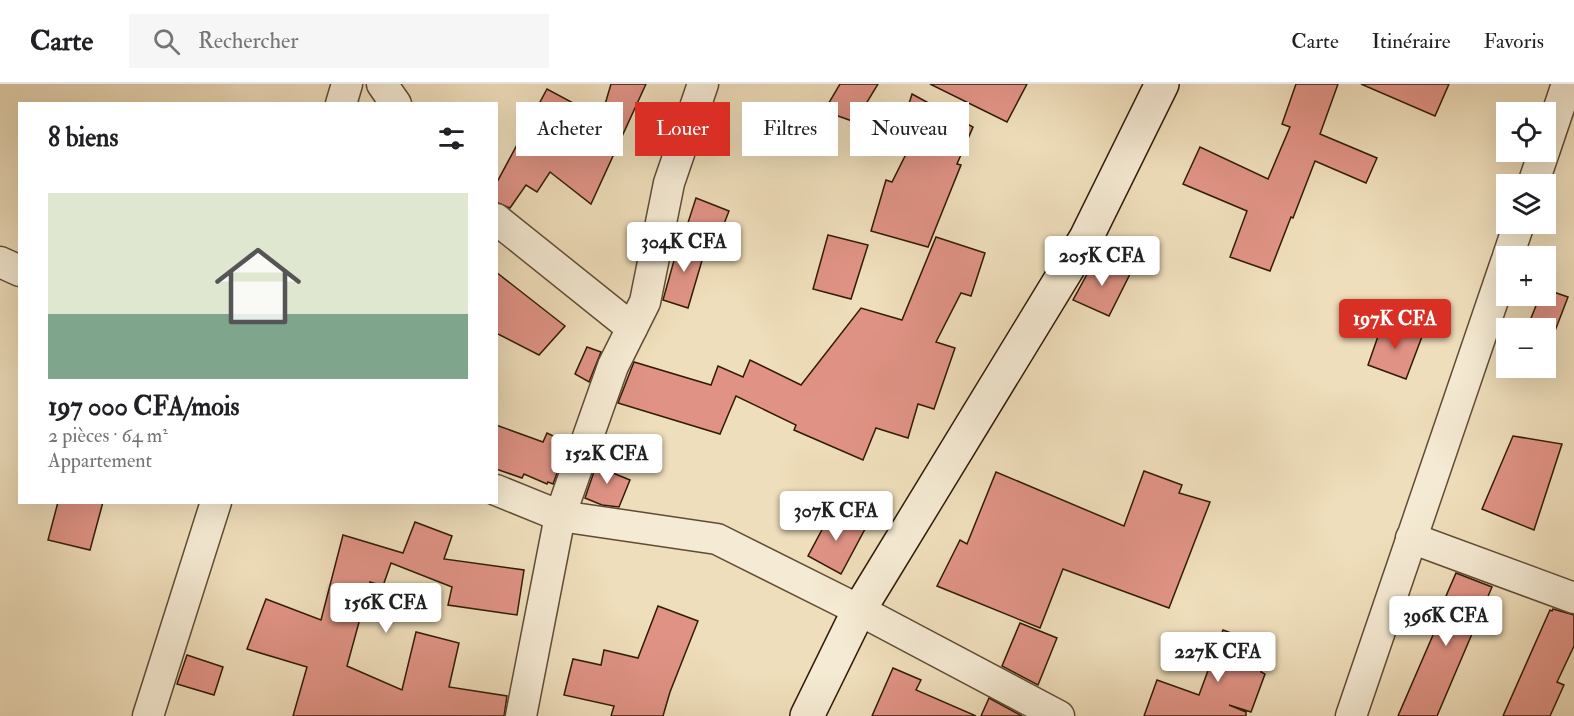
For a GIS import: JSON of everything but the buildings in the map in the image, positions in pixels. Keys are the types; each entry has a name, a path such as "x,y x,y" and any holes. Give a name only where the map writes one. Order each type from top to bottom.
{"street":[{"path":"342,102 347,84"},
{"path":"382,84 395,102"},
{"path":"521,716 560,516 613,366 645,302 669,183 704,84"},
{"path":"807,716 859,610 1086,238 1162,84"},
{"path":"1556,118 1568,84"},
{"path":"498,221 632,328"},
{"path":"0,262 18,270"},
{"path":"1351,716 1496,291"},
{"path":"498,491 560,516 717,539 859,610 1059,716"},
{"path":"148,716 215,504"},
{"path":"1411,538 1574,598"}]}
